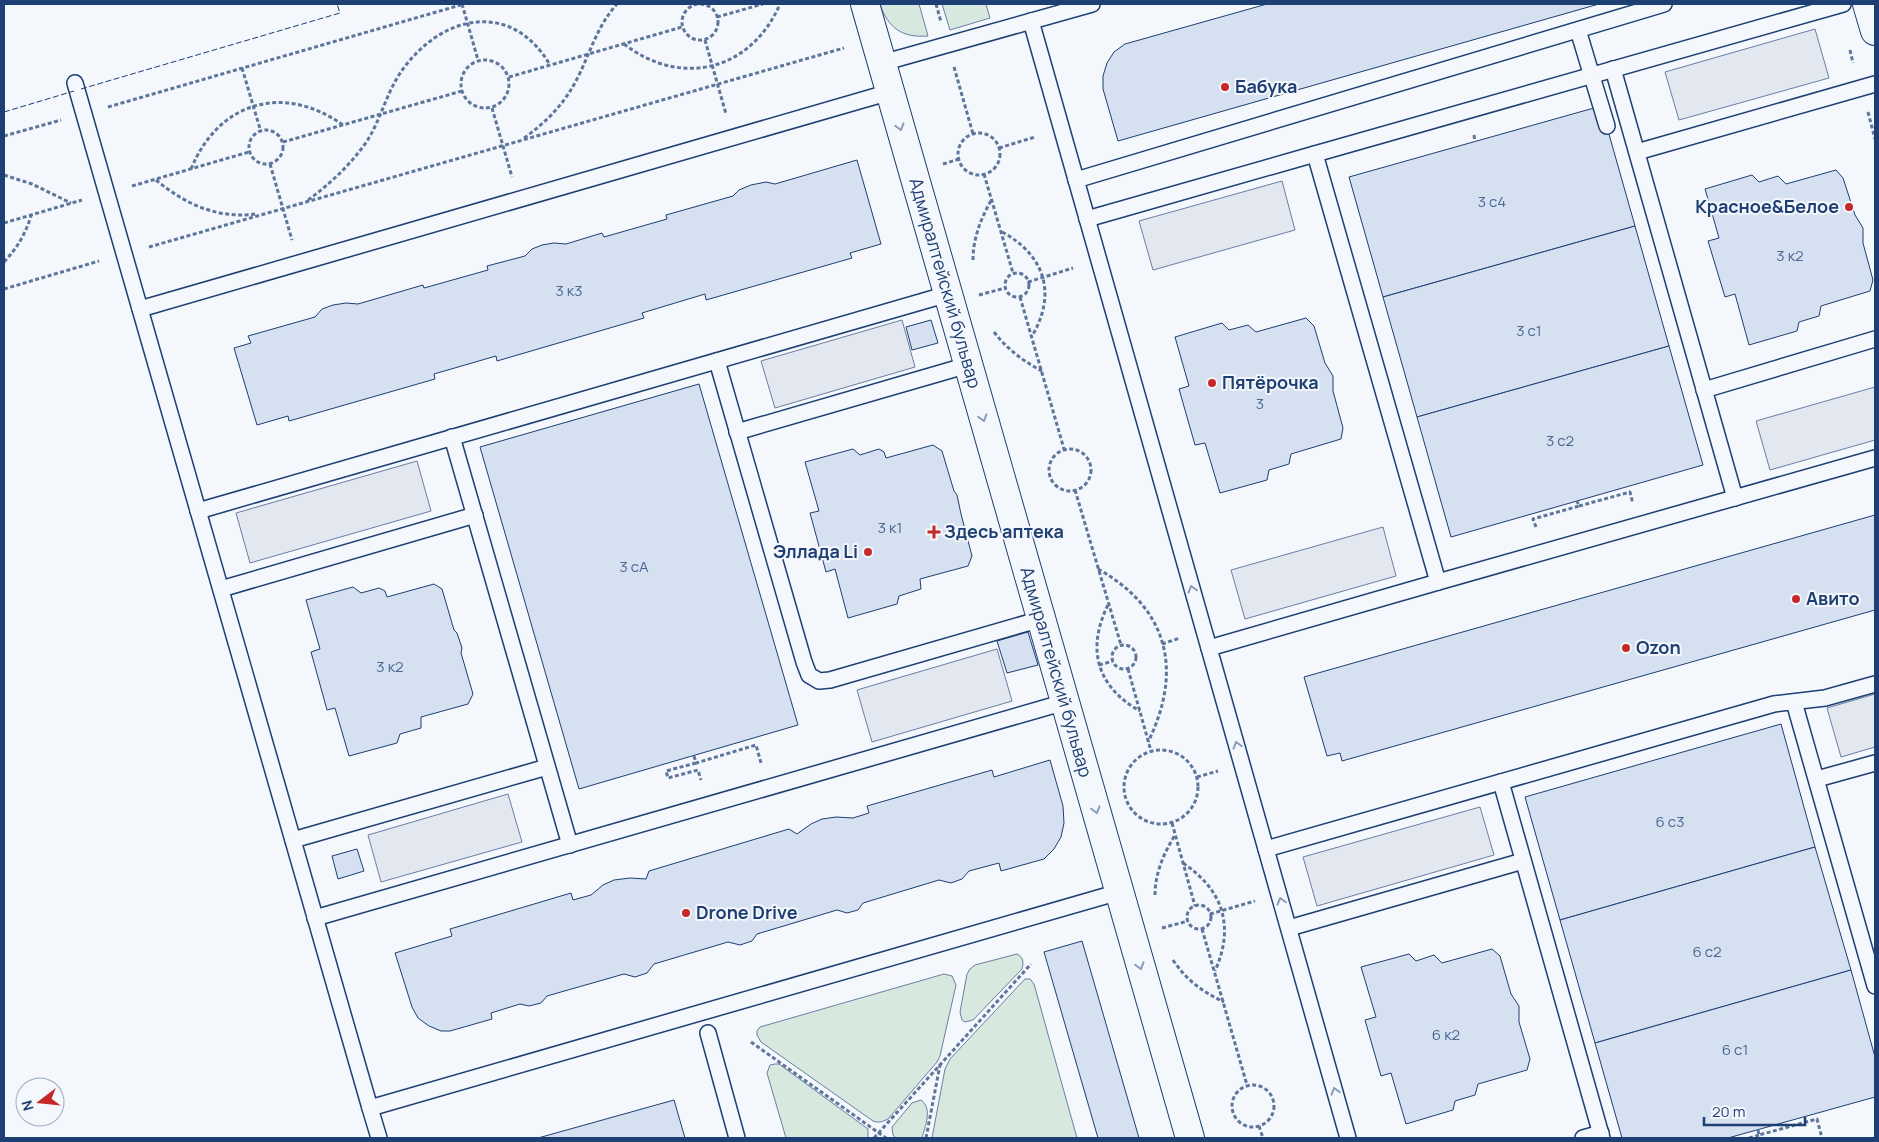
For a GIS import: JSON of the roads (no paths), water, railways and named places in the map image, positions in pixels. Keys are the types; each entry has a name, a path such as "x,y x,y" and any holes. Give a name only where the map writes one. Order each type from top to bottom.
{"street":[{"name":"Адмиралтейский бульвар","path":"865,4 1190,1138"},
{"path":"1868,4 1875,31"}],"lane":[{"path":"878,51 1031,21 1092,4"},
{"path":"1076,180 1664,4"},
{"path":"1087,219 1843,4"},
{"path":"1031,21 1348,1138"},
{"path":"1578,30 1607,126"},
{"path":"1613,69 1735,498"},
{"path":"75,83 379,1138"},
{"path":"1637,152 1875,84"},
{"path":"140,308 890,92"},
{"path":"1315,154 1438,582"},
{"path":"198,511 948,294"},
{"path":"1704,390 1875,339"},
{"path":"716,361 809,674 819,681 830,680 1041,619"},
{"path":"737,432 968,365"},
{"path":"452,437 570,845"},
{"path":"1209,648 1875,458"},
{"path":"221,589 474,515"},
{"path":"1266,849 1774,704 1825,698 1875,684"},
{"path":"315,918 1065,702"},
{"path":"1794,702 1875,986"},
{"path":"1817,779 1875,763"},
{"path":"293,840 547,767"},
{"path":"1501,782 1601,1136 1584,1138"},
{"path":"1289,928 1523,861"},
{"path":"370,1108 1120,892"},
{"path":"708,1033 737,1138"}],"place":[{"name":"Бабука","path":"1225,87"},
{"name":"Красное&Белое","path":"1849,207"},
{"name":"Пятёрочка","path":"1212,383"},
{"name":"Здесь аптека","path":"934,532"},
{"name":"Эллада Li","path":"868,552"},
{"name":"Авито","path":"1796,599"},
{"name":"Ozon","path":"1626,648"},
{"name":"Drone Drive","path":"686,913"}]}
